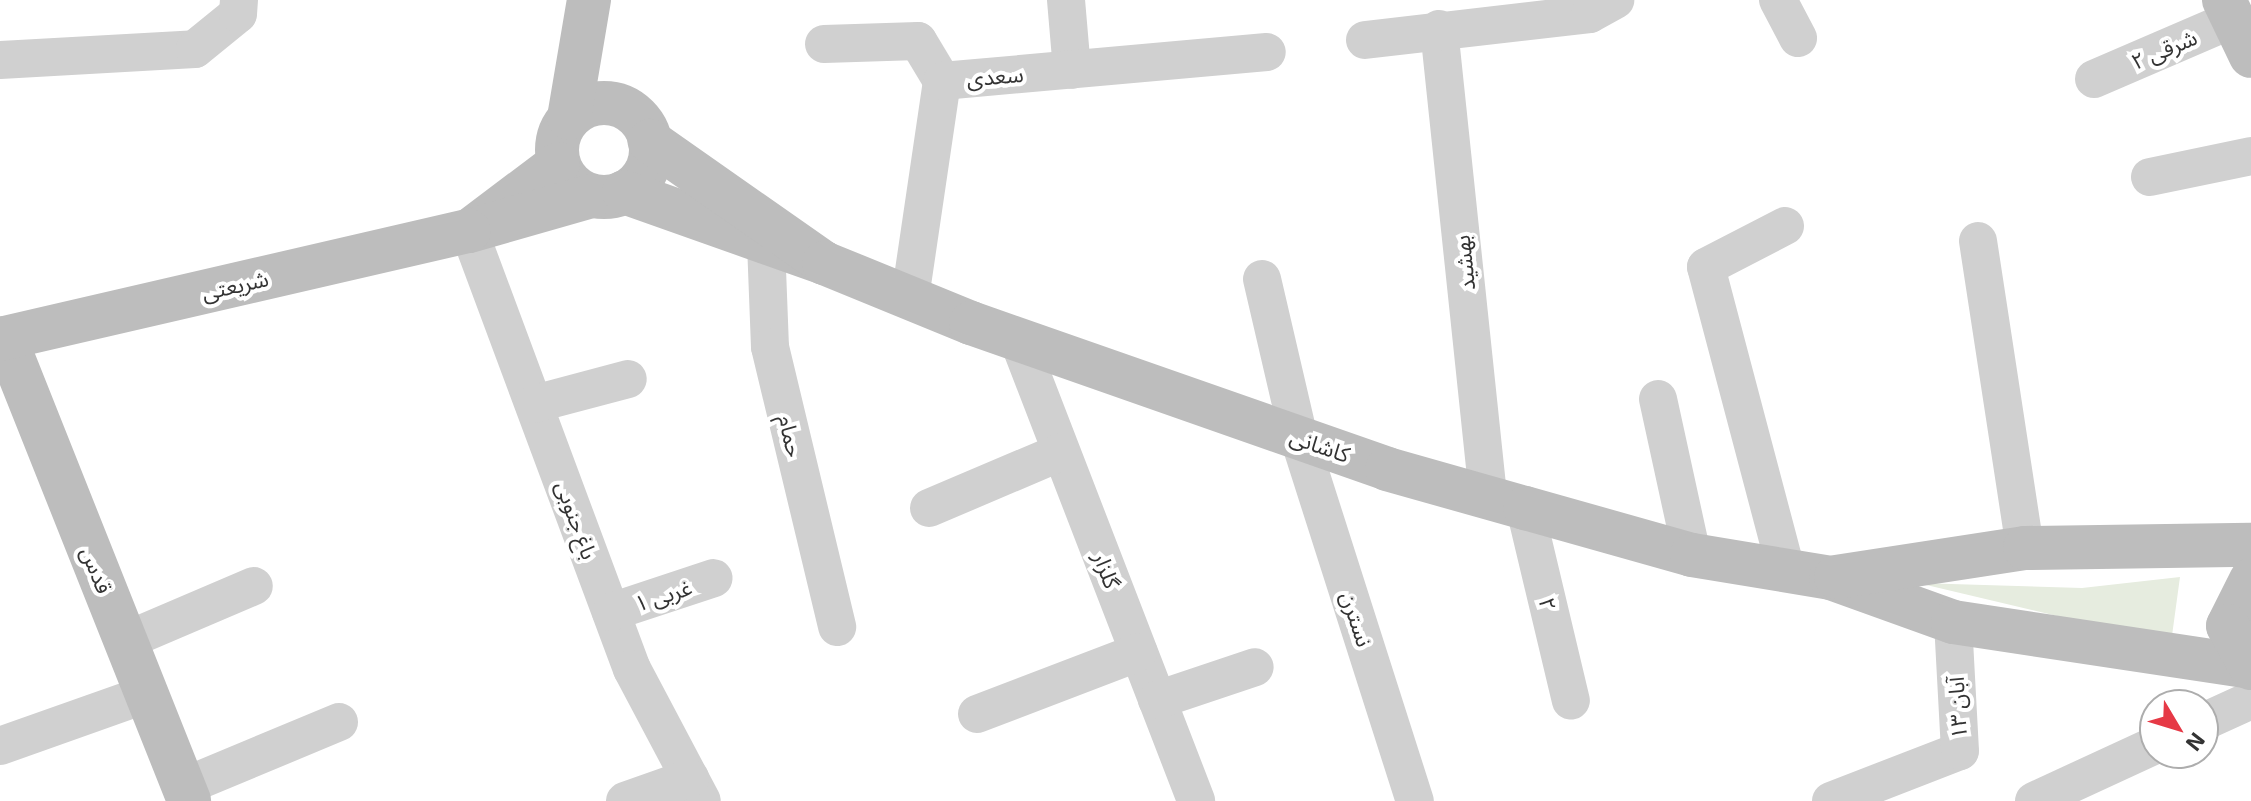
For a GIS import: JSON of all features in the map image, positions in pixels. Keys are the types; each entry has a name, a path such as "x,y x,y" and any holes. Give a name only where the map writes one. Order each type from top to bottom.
{"street":[{"path":"0,60 195,49 238,14 239,0"},
{"path":"589,0 569,118 560,132 558,164 578,189 608,194 824,263"},
{"path":"589,0 637,124 647,169 608,194"},
{"path":"1066,0 1072,70"},
{"path":"1365,40 1439,29 1590,14 1615,0"},
{"path":"1778,0 1798,38"},
{"name":"۲ شرقی","path":"2094,79 2236,25"},
{"name":"بهشید","path":"1439,29 1506,502"},
{"path":"824,44 918,41 942,81"},
{"name":"سعدی","path":"910,298 942,81 1267,52"},
{"path":"569,118 596,103 637,124 824,263"},
{"path":"2150,177 2251,156"},
{"path":"469,231 558,164"},
{"name":"شریعتی","path":"2,338 469,231 608,194"},
{"path":"1785,226 1706,267 1786,569"},
{"name":"باغ جنوبی","path":"469,231 632,669 696,789"},
{"path":"1978,241 2025,548"},
{"name":"حمام","path":"766,243 770,347 837,627"},
{"name":"کاشانی","path":"824,263 1018,339 1299,438 1692,555 1831,578"},
{"name":"نسترن","path":"1262,279 1299,438 1415,801"},
{"name":"قدس","path":"2,338 186,794"},
{"name":"گلزار","path":"1018,339 1196,801"},
{"path":"534,404 628,379"},
{"path":"1658,399 1692,555"},
{"path":"929,508 1061,452"},
{"name":"۲","path":"1506,502 1571,701"},
{"path":"1831,578 2025,548 2251,545"},
{"name":"۱ غربی","path":"611,612 714,578"},
{"path":"1831,578 1953,622 2251,678"},
{"path":"2251,580 2228,626 2251,678"},
{"path":"125,641 254,586"},
{"name":"۱۳ آبان","path":"1831,801 1960,751 1953,622"},
{"path":"977,714 1139,652"},
{"path":"1157,700 1255,667"},
{"path":"2219,707 2251,678"},
{"path":"0,746 144,695"},
{"path":"186,794 339,722"},
{"path":"2034,801 2139,752"},
{"path":"625,801 696,789"}],"shaded area":[{"path":"2180,577 2171,643 1918,583 2082,588"}]}
